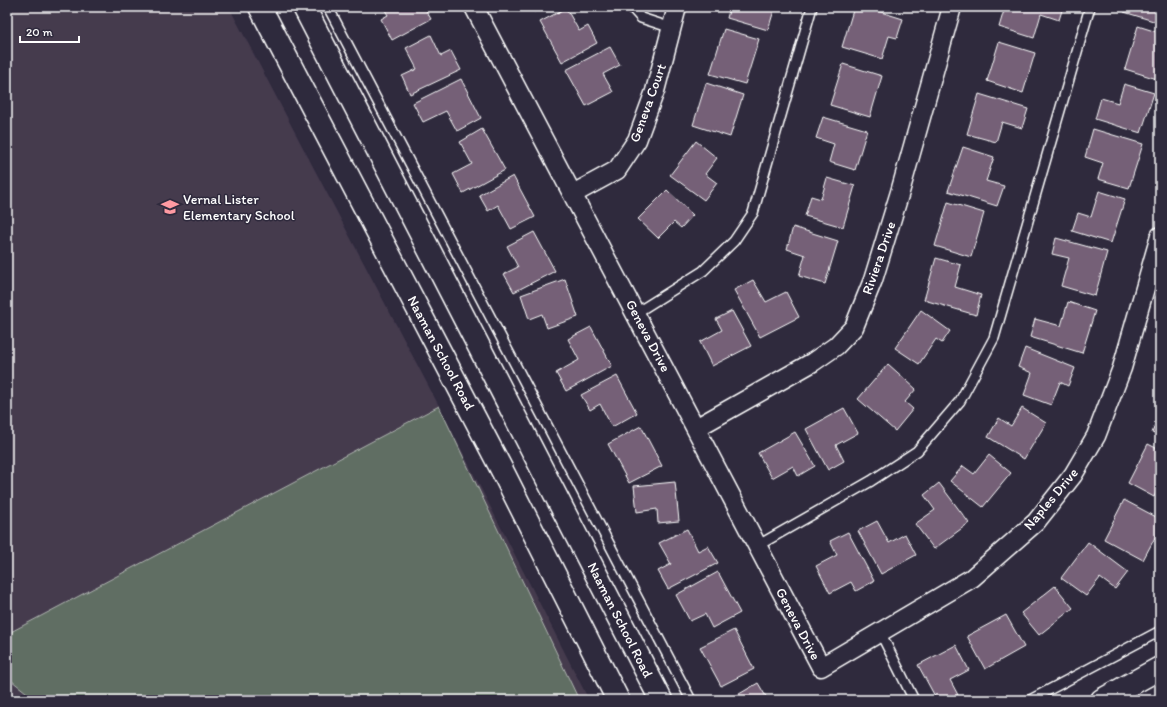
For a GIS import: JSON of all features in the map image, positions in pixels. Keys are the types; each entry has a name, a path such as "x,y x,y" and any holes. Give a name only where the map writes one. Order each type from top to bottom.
{"main road":[{"name":"Naaman School Road","path":"260,7 504,474 618,700"},
{"name":"Naaman School Road","path":"304,7 661,700"},
{"path":"1102,700 1160,668"}],"street":[{"name":"Geneva Drive","path":"474,7 821,667"},
{"name":"Geneva Court","path":"573,194 617,170 636,140 655,91 677,7"},
{"name":"Riviera Drive","path":"696,428 814,362 836,346 854,327 873,280 900,192 952,7"},
{"name":"Naples Drive","path":"821,667 972,578 1036,522 1073,475 1096,436 1119,375 1160,236"}],"lane":[{"path":"328,7 691,700"},
{"path":"631,7 641,18 672,28"},
{"path":"636,313 703,272 734,242 753,213 812,7"},
{"path":"757,546 871,481 917,451 960,401 994,338 1090,7"},
{"path":"1030,700 1160,631"},
{"path":"880,632 914,700"}],"shaded area":[{"name":"Vernal Lister Elementary School","path":"7,7 229,7 439,406 589,700 7,700"}],"green space":[{"path":"439,406 579,700 36,700 7,677 7,634"}],"building":[{"path":"383,7 424,7 431,19 392,40 381,19 388,15"},
{"path":"532,7 545,7 534,12"},
{"path":"730,7 775,7 768,30 727,18"},
{"path":"854,7 865,7 903,19 897,38 889,36 882,59 842,47"},
{"path":"1005,7 1063,7 1059,20 1041,14 1034,38 999,27"},
{"path":"1125,7 1160,7 1160,23 1124,12"},
{"path":"566,8 579,31 588,26 597,43 562,62 540,22"},
{"path":"1138,26 1160,33 1160,80 1125,69"},
{"path":"724,29 759,39 745,84 710,74"},
{"path":"431,35 441,56 451,51 461,70 410,94 402,76 417,69 406,48"},
{"path":"999,42 1035,53 1023,93 987,81"},
{"path":"610,47 620,65 603,74 613,92 586,106 566,70"},
{"path":"843,64 882,76 870,117 830,105"},
{"path":"461,79 481,118 457,131 446,111 423,122 413,103"},
{"path":"706,83 743,95 730,137 693,125"},
{"path":"1124,84 1154,93 1141,133 1095,119 1101,98 1118,103"},
{"path":"979,94 1028,109 1022,128 1002,122 996,142 967,134"},
{"path":"823,117 867,130 855,170 829,162 834,144 816,138"},
{"path":"482,129 505,170 463,193 453,174 472,164 460,142"},
{"path":"1093,129 1143,144 1129,188 1098,179 1103,163 1085,157"},
{"path":"696,141 717,158 705,174 717,183 704,200 670,175"},
{"path":"963,147 994,157 986,181 1004,186 997,206 948,191"},
{"path":"513,176 535,217 511,229 498,205 488,211 479,195"},
{"path":"827,178 855,186 843,227 805,216 811,196 821,199"},
{"path":"667,190 693,215 681,228 674,222 658,238 638,219"},
{"path":"1099,191 1125,199 1111,243 1072,231 1078,213 1091,217"},
{"path":"948,202 984,213 971,257 935,246"},
{"path":"793,227 838,241 825,284 799,276 805,255 787,249"},
{"path":"534,232 555,271 514,292 504,274 518,267 507,246"},
{"path":"1056,238 1107,252 1095,296 1061,286 1069,258 1052,254"},
{"path":"936,258 961,265 955,287 981,295 976,315 924,300"},
{"path":"565,279 578,317 547,328 542,314 529,319 521,295"},
{"path":"753,280 766,302 786,292 799,317 760,337 734,290"},
{"path":"1068,302 1095,311 1082,353 1030,337 1035,319 1061,326"},
{"path":"921,310 950,331 942,343 936,339 919,364 895,348"},
{"path":"732,311 751,346 712,366 700,342 722,330 716,319"},
{"path":"591,327 612,366 566,391 556,373 579,360 568,339"},
{"path":"1025,348 1075,368 1068,386 1060,382 1051,405 1024,395 1032,373 1018,367"},
{"path":"888,364 916,389 905,402 913,409 895,431 858,399"},
{"path":"617,376 637,413 612,427 600,404 590,410 581,395"},
{"path":"844,408 858,433 836,445 844,461 828,470 806,429"},
{"path":"1022,408 1046,423 1024,459 988,437 999,418 1011,426"},
{"path":"1160,413 1160,436 1152,433"},
{"path":"641,426 662,466 629,483 608,444"},
{"path":"795,432 815,466 798,476 793,466 772,478 758,453"},
{"path":"1148,444 1160,450 1160,485 1154,497 1128,483"},
{"path":"989,455 1011,473 983,507 950,481 963,466 974,474"},
{"path":"675,482 679,521 658,523 657,509 637,512 634,486"},
{"path":"939,483 969,523 934,549 915,524 935,510 924,495"},
{"path":"1124,500 1160,519 1160,528 1143,560 1104,539"},
{"path":"877,521 889,543 905,534 916,555 881,574 858,531"},
{"path":"687,529 698,551 708,546 718,563 668,589 658,571 671,564 659,543"},
{"path":"848,532 874,581 856,591 851,582 830,593 816,566 837,555 830,541"},
{"path":"1088,542 1128,572 1115,589 1100,578 1086,596 1061,578"},
{"path":"718,572 740,613 712,628 705,614 690,621 676,595"},
{"path":"1055,586 1073,608 1039,635 1021,613"},
{"path":"1006,615 1024,647 985,669 967,636"},
{"path":"734,630 754,669 721,686 700,647"},
{"path":"956,645 969,670 950,680 958,695 950,700 937,700 918,665"},
{"path":"758,683 768,700 736,700 734,697"}],"place":[{"name":"Vernal Lister Elementary School","path":"170,207"}]}
